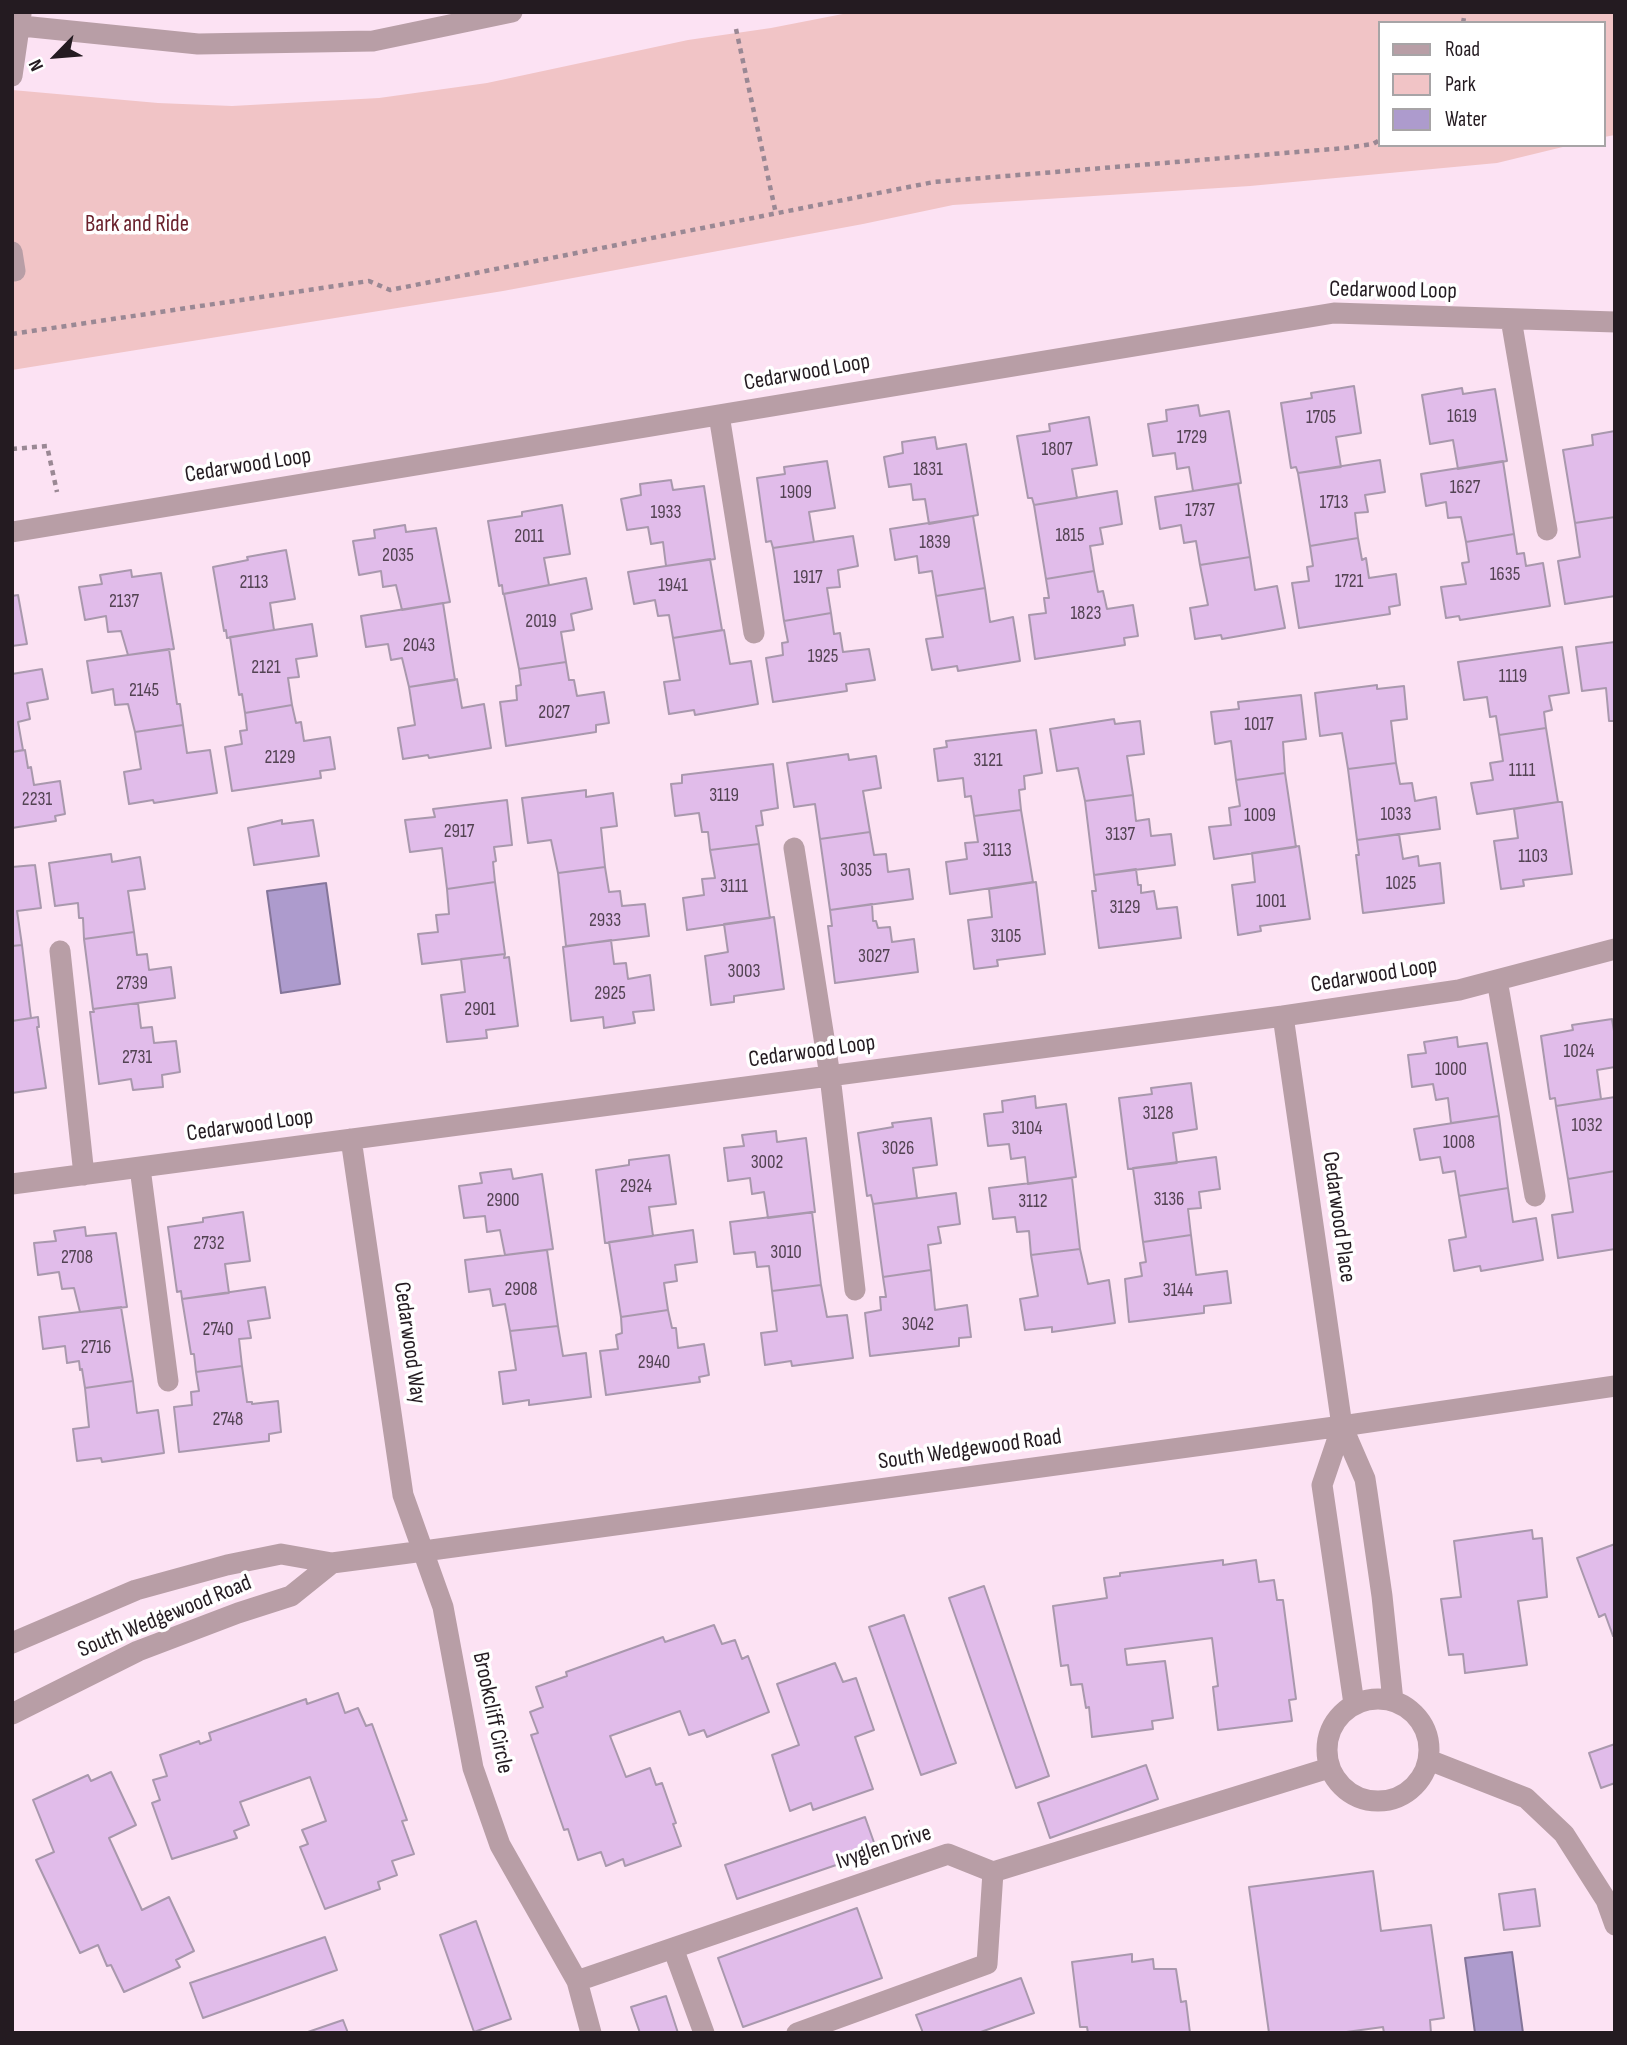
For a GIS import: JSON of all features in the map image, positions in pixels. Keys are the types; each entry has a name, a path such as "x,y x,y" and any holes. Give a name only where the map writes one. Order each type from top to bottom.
{"street":[{"path":"12,76 18,21 198,44 373,41 512,12"},
{"name":"Cedarwood Loop","path":"12,532 1334,313 1615,322"},
{"path":"1511,319 1547,530"},
{"path":"719,415 754,633"},
{"path":"794,848 830,1076 855,1290"},
{"name":"Cedarwood Loop","path":"12,1184 1283,1016 1459,990 1615,949"},
{"path":"60,951 84,1175"},
{"path":"1497,980 1535,1196"},
{"name":"Cedarwood Place","path":"1283,1016 1342,1426 1365,1479 1382,1596 1393,1701"},
{"name":"Cedarwood Way","path":"351,1139 404,1495 424,1551"},
{"path":"140,1168 168,1381"},
{"name":"South Wedgewood Road","path":"12,1643 136,1590 281,1554 332,1563 1342,1426 1615,1386"},
{"name":"Cedarwood Place","path":"1342,1426 1322,1485 1354,1704"},
{"name":"Brookcliff Circle","path":"424,1551 445,1615 472,1768 500,1845 577,1981 591,2033"},
{"name":"South Wedgewood Road","path":"12,1714 138,1651 291,1596 332,1563"},
{"path":"1380,1699 1393,1701 1407,1707 1418,1717 1426,1730 1429,1760 1423,1775 1413,1788 1399,1798 1382,1802 1366,1801 1350,1794 1338,1783 1329,1768 1327,1739 1342,1713 1354,1704 1380,1699"},
{"path":"1429,1760 1526,1798 1564,1834 1606,1900 1615,1925"},
{"path":"797,2033 987,1964 993,1872 1329,1768"},
{"name":"Ivyglen Drive","path":"577,1981 948,1854 993,1872"},
{"path":"673,1948 704,2033"}],"path":[{"path":"736,29 776,214"},
{"path":"12,334 369,281 390,290 934,182 1345,148 1378,141"},
{"path":"12,449 47,446 64,524"}],"green space":[{"name":"Bark and Ride","path":"853,12 1615,12 1615,135 1606,137 1606,21 1378,21 1378,147 1563,147 1497,163 1250,186 953,205 503,291 12,370 12,90 158,103 232,106 379,98 487,83 688,40"}],"water":[{"path":"326,883 340,984 281,993 267,891"},
{"path":"1512,1952 1523,2033 1475,2033 1465,1958"}],"building":[{"path":"1354,386 1361,433 1336,437 1341,467 1298,473 1296,467 1291,468 1281,403 1312,398 1311,393"},
{"path":"1462,388 1463,394 1495,389 1507,461 1458,469 1453,440 1430,444 1422,395"},
{"path":"1198,405 1200,416 1229,411 1241,483 1193,491 1189,467 1177,469 1175,453 1153,456 1148,424 1167,421 1166,410"},
{"path":"1089,417 1097,465 1072,469 1077,498 1034,505 1032,498 1028,498 1017,436 1050,431 1049,424"},
{"path":"1615,431 1615,517 1575,523 1563,450 1593,445 1592,435"},
{"path":"935,437 937,449 966,444 978,515 929,524 925,499 913,500 911,484 889,487 884,457 903,453 902,442"},
{"path":"1380,460 1385,492 1365,495 1368,512 1355,513 1358,538 1310,546 1298,473"},
{"path":"827,461 835,508 809,512 814,542 773,548 771,541 766,542 757,478 785,474 784,467"},
{"path":"1503,461 1514,534 1466,542 1461,517 1448,518 1446,502 1426,506 1421,474"},
{"path":"671,480 673,490 704,486 715,559 666,566 663,542 651,544 648,527 627,530 621,499 641,495 640,484"},
{"path":"1238,484 1250,557 1200,565 1196,541 1184,543 1181,525 1160,529 1155,497"},
{"path":"1117,491 1122,524 1100,528 1103,544 1090,546 1094,571 1046,579 1034,505"},
{"path":"562,505 570,554 544,558 549,585 503,594 502,585 499,586 488,521 522,516 522,512"},
{"path":"973,516 985,588 936,596 932,571 919,573 917,556 895,560 890,529"},
{"path":"1615,517 1615,596 1565,604 1558,561 1580,557 1575,523"},
{"path":"405,525 406,532 436,528 450,602 402,610 396,585 383,587 381,571 359,575 353,541 375,538 374,530"},
{"path":"1514,534 1517,554 1524,553 1526,566 1543,563 1550,606 1460,620 1459,616 1446,618 1441,587 1466,584 1462,563 1469,562 1466,542"},
{"path":"853,536 858,566 838,570 840,587 827,588 831,613 784,621 773,548"},
{"path":"1358,538 1362,560 1366,558 1369,578 1396,574 1400,605 1389,607 1390,614 1299,628 1292,583 1309,581 1307,567 1313,566 1310,546"},
{"path":"286,550 295,599 270,603 274,630 227,638 213,567"},
{"path":"1250,557 1255,590 1277,586 1285,628 1222,639 1221,635 1195,639 1190,608 1208,605 1200,565"},
{"path":"710,559 722,630 673,638 669,615 658,616 655,600 634,604 628,572"},
{"path":"131,570 132,577 161,573 174,649 128,655 121,631 108,632 106,616 85,620 79,587 102,584 100,575"},
{"path":"1094,571 1098,592 1103,591 1107,609 1133,605 1138,636 1124,638 1125,645 1035,659 1029,615 1046,613 1044,598 1049,598 1046,579"},
{"path":"586,578 592,609 571,614 574,630 561,632 566,662 519,669 504,594"},
{"path":"985,588 990,622 1013,617 1020,661 958,671 957,666 932,670 926,639 943,637 936,596"},
{"path":"18,595 27,644 12,646 12,596"},
{"path":"443,603 455,680 409,687 402,658 391,660 388,644 366,647 361,616"},
{"path":"831,613 834,634 840,633 843,652 869,649 875,680 846,684 847,691 773,702 766,658 783,655 782,643 788,642 784,621"},
{"path":"312,624 317,656 296,659 299,677 288,678 292,705 245,713 242,694 239,695 230,637"},
{"path":"724,630 730,664 751,661 758,704 695,715 694,710 669,714 664,682 680,680 673,638"},
{"path":"1615,642 1615,721 1609,721 1606,688 1582,691 1576,647"},
{"path":"1562,647 1569,693 1549,696 1552,710 1544,712 1546,728 1499,735 1496,716 1490,717 1487,697 1464,700 1458,662"},
{"path":"169,649 183,725 135,732 128,704 115,705 113,689 92,693 87,661"},
{"path":"566,662 569,680 574,680 577,696 604,692 609,723 596,725 596,732 506,746 500,702 517,700 516,686 521,685 519,669"},
{"path":"42,669 48,699 27,703 30,719 18,722 23,750 12,752 12,674"},
{"path":"457,679 462,708 484,704 491,748 429,758 428,755 403,759 398,728 415,725 409,687"},
{"path":"1377,685 1377,689 1404,686 1407,719 1391,721 1396,763 1348,769 1342,733 1320,736 1315,693"},
{"path":"1301,695 1306,739 1283,742 1285,773 1236,780 1231,741 1215,744 1211,712 1239,709 1238,702"},
{"path":"292,705 296,723 301,722 304,741 330,737 335,769 320,771 321,778 232,791 225,747 242,744 240,731 247,730 245,713"},
{"path":"1114,719 1115,724 1140,721 1144,754 1127,756 1133,795 1085,801 1078,768 1057,771 1050,729"},
{"path":"183,725 187,753 210,750 217,793 154,803 153,800 129,804 124,772 141,769 135,732"},
{"path":"1546,728 1558,802 1477,814 1471,783 1493,780 1490,763 1503,761 1499,735"},
{"path":"1036,730 1042,773 1024,776 1025,789 1019,790 1021,810 974,816 971,796 965,797 963,778 938,781 934,749 947,747 946,741"},
{"path":"25,750 34,785 60,781 65,814 55,816 56,821 12,828 12,752"},
{"path":"848,754 849,760 876,756 881,788 863,791 870,832 820,839 815,804 794,807 787,763"},
{"path":"1396,763 1400,784 1412,783 1415,801 1436,797 1440,829 1357,840 1348,769"},
{"path":"773,764 778,808 761,811 763,825 756,826 759,844 710,850 708,832 702,832 699,813 675,816 671,784 682,783 682,775"},
{"path":"1285,773 1296,847 1214,859 1209,827 1231,825 1229,808 1240,806 1236,780"},
{"path":"586,790 586,797 613,793 617,826 601,828 605,867 558,873 551,840 528,843 522,798"},
{"path":"1133,795 1136,821 1149,819 1151,836 1171,834 1175,865 1094,875 1085,801"},
{"path":"507,800 512,845 494,847 495,882 447,889 442,848 410,852 405,820 435,817 433,809"},
{"path":"1562,802 1572,874 1523,880 1524,886 1501,889 1494,841 1518,838 1514,809"},
{"path":"1021,810 1033,882 950,894 946,862 967,859 965,843 978,842 974,816"},
{"path":"282,820 282,824 313,820 319,856 254,865 248,828"},
{"path":"870,832 874,855 886,854 888,872 909,869 913,899 830,910 820,839"},
{"path":"1399,834 1403,859 1418,856 1419,866 1440,863 1444,903 1363,913 1356,855 1359,855 1357,840"},
{"path":"759,844 770,918 687,930 683,898 704,895 702,879 715,878 710,850"},
{"path":"1299,846 1310,919 1260,926 1261,931 1238,935 1232,885 1255,882 1252,853"},
{"path":"111,854 112,862 140,857 145,889 128,891 134,932 84,939 83,918 79,918 78,903 55,906 49,863"},
{"path":"35,865 41,908 17,911 22,945 12,946 12,867"},
{"path":"605,867 609,892 620,891 622,906 645,904 649,936 566,946 558,873"},
{"path":"1136,869 1141,893 1154,891 1157,909 1177,907 1181,938 1099,948 1092,891 1096,891 1094,875"},
{"path":"495,882 505,954 422,964 418,934 438,932 436,915 449,914 447,889"},
{"path":"1036,882 1045,954 997,960 998,966 974,969 968,920 992,917 989,889"},
{"path":"872,904 873,921 876,921 878,928 890,927 892,942 914,939 918,972 835,983 828,926 832,926 830,910"},
{"path":"774,917 784,989 734,996 734,1002 711,1005 705,956 728,952 724,924"},
{"path":"134,932 137,955 147,954 149,970 171,967 175,998 93,1009 84,939"},
{"path":"611,940 614,964 626,963 628,979 650,975 654,1010 633,1012 635,1023 604,1028 603,1017 571,1021 563,947"},
{"path":"22,945 31,1018 12,1021 12,946"},
{"path":"505,954 504,958 509,957 518,1026 486,1030 487,1038 447,1042 441,995 465,992 461,959"},
{"path":"138,1003 141,1028 152,1027 154,1043 176,1041 180,1072 162,1075 163,1087 133,1090 131,1079 99,1084 90,1012 94,1012 93,1009"},
{"path":"38,1017 37,1027 46,1088 12,1093 12,1021"},
{"path":"1612,1019 1615,1067 1597,1070 1601,1099 1556,1106 1555,1098 1550,1099 1541,1036 1573,1030 1572,1025"},
{"path":"1457,1037 1458,1047 1487,1043 1499,1116 1451,1123 1448,1098 1436,1100 1433,1084 1412,1087 1408,1055 1426,1053 1424,1042"},
{"path":"1191,1083 1197,1129 1173,1133 1177,1163 1128,1169 1119,1098 1152,1094 1151,1088"},
{"path":"1035,1096 1036,1108 1066,1104 1076,1177 1028,1184 1025,1157 1011,1159 1009,1144 988,1146 984,1114 1003,1112 1002,1101"},
{"path":"1615,1097 1615,1171 1568,1179 1556,1106"},
{"path":"1499,1116 1508,1188 1459,1196 1455,1171 1443,1173 1440,1157 1420,1160 1414,1129"},
{"path":"931,1118 937,1165 913,1168 917,1198 873,1204 871,1195 867,1196 858,1133 893,1127 892,1123"},
{"path":"776,1131 777,1142 806,1138 815,1212 768,1218 764,1192 752,1194 750,1178 728,1181 724,1148 744,1146 742,1135"},
{"path":"669,1155 676,1204 649,1207 653,1236 605,1243 596,1170 629,1165 629,1160"},
{"path":"1216,1157 1220,1189 1199,1192 1201,1208 1188,1209 1191,1235 1143,1242 1133,1168"},
{"path":"511,1169 513,1179 542,1174 553,1249 505,1255 500,1230 487,1232 485,1216 464,1218 459,1186 482,1183 480,1173"},
{"path":"1615,1171 1615,1249 1558,1258 1552,1215 1573,1212 1568,1179"},
{"path":"1072,1178 1080,1249 1031,1255 1029,1231 1017,1232 1015,1217 993,1219 989,1188"},
{"path":"1508,1188 1513,1222 1536,1218 1543,1260 1481,1271 1480,1266 1454,1271 1449,1240 1466,1237 1459,1196"},
{"path":"956,1193 960,1224 938,1227 941,1243 928,1245 931,1270 883,1277 873,1204"},
{"path":"243,1212 250,1261 225,1264 229,1293 182,1299 181,1291 177,1292 168,1227"},
{"path":"812,1212 821,1285 772,1291 769,1266 757,1267 755,1252 734,1254 730,1222"},
{"path":"85,1227 86,1236 116,1233 127,1307 80,1312 74,1288 62,1289 59,1272 38,1275 34,1243 56,1241 54,1231"},
{"path":"693,1230 697,1262 675,1265 677,1281 664,1283 668,1310 621,1317 609,1242"},
{"path":"1191,1235 1196,1275 1227,1271 1231,1303 1204,1306 1204,1313 1129,1322 1125,1279 1142,1276 1140,1263 1146,1262 1143,1242"},
{"path":"1080,1249 1088,1284 1109,1280 1115,1323 1052,1332 1052,1327 1025,1330 1020,1299 1038,1296 1031,1255"},
{"path":"547,1250 558,1326 510,1331 505,1304 493,1306 490,1289 469,1292 465,1260"},
{"path":"931,1270 935,1310 967,1305 971,1337 959,1338 959,1346 870,1356 865,1313 881,1310 880,1297 886,1297 883,1277"},
{"path":"821,1285 827,1317 847,1315 853,1358 792,1366 791,1361 765,1365 761,1333 777,1331 772,1291"},
{"path":"265,1287 270,1318 248,1321 251,1338 239,1339 242,1366 196,1372 182,1299"},
{"path":"121,1307 133,1381 85,1388 79,1361 67,1363 65,1346 43,1349 39,1317"},
{"path":"668,1310 672,1328 676,1328 678,1348 704,1344 709,1375 699,1377 700,1382 606,1395 600,1351 618,1349 616,1335 622,1333 621,1317"},
{"path":"558,1326 563,1356 586,1353 591,1397 529,1405 529,1400 503,1404 499,1372 516,1370 510,1331"},
{"path":"242,1366 247,1402 252,1404 278,1401 281,1432 269,1434 269,1441 179,1452 174,1407 192,1405 191,1392 199,1391 196,1372"},
{"path":"133,1381 137,1413 158,1410 164,1453 102,1462 101,1458 77,1461 73,1429 89,1427 85,1388"},
{"path":"1532,1530 1533,1539 1542,1538 1547,1597 1518,1601 1527,1665 1465,1673 1463,1654 1449,1655 1441,1599 1461,1597 1454,1541"},
{"path":"1615,1544 1613,1636 1605,1614 1599,1617 1577,1558"},
{"path":"1223,1560 1223,1565 1256,1560 1259,1582 1274,1580 1277,1600 1283,1600 1296,1699 1289,1700 1292,1721 1218,1730 1213,1687 1218,1686 1212,1638 1125,1649 1127,1665 1165,1661 1173,1718 1152,1721 1153,1729 1092,1737 1089,1707 1086,1708 1082,1684 1071,1685 1068,1665 1061,1666 1053,1606 1107,1598 1104,1578 1120,1576 1120,1573"},
{"path":"984,1586 1049,1776 1016,1788 949,1598"},
{"path":"904,1615 956,1763 921,1775 869,1627"},
{"path":"714,1625 722,1644 735,1640 742,1659 748,1656 769,1712 707,1737 704,1730 689,1735 680,1711 610,1736 626,1777 650,1768 656,1785 662,1783 681,1846 625,1866 623,1859 606,1866 601,1852 578,1860 568,1829 564,1830 531,1735 538,1733 530,1712 543,1707 536,1687 567,1676 566,1672 663,1637 665,1642"},
{"path":"835,1663 843,1682 856,1678 874,1730 855,1737 873,1789 813,1810 811,1803 790,1811 772,1755 799,1745 777,1684"},
{"path":"338,1693 345,1713 358,1708 366,1726 372,1724 407,1820 402,1821 414,1854 392,1861 397,1875 378,1882 380,1889 325,1909 300,1847 308,1844 302,1830 326,1821 310,1777 240,1802 249,1825 234,1831 237,1838 172,1859 152,1803 160,1800 153,1780 167,1776 160,1755 199,1741 200,1744 211,1740 209,1733 306,1699 307,1704"},
{"path":"1615,1744 1615,1783 1601,1788 1589,1753"},
{"path":"1146,1765 1158,1799 1050,1838 1038,1803"},
{"path":"111,1772 136,1825 109,1838 142,1910 169,1897 194,1951 176,1960 180,1967 124,1992 111,1965 107,1966 98,1945 80,1953 36,1860 54,1852 33,1800 88,1775 91,1781"},
{"path":"865,1817 877,1851 737,1899 725,1865"},
{"path":"1373,1871 1381,1931 1431,1925 1444,2018 1430,2020 1431,2033 1384,2033 1383,2027 1339,2033 1269,2033 1249,1887"},
{"path":"1535,1889 1540,1926 1504,1930 1499,1894"},
{"path":"857,1908 882,1978 743,2027 718,1958"},
{"path":"476,1921 511,2019 474,2032 440,1935"},
{"path":"325,1937 337,1970 203,2018 190,1983"},
{"path":"1132,1954 1132,1962 1153,1959 1154,1969 1176,1969 1181,2002 1186,2001 1190,2033 1088,2033 1087,2027 1080,2027 1072,1962"},
{"path":"1021,1978 1034,2013 978,2033 923,2033 916,2015"},
{"path":"666,1996 678,2033 640,2033 631,2007"},
{"path":"343,2020 348,2033 305,2033"}]}
